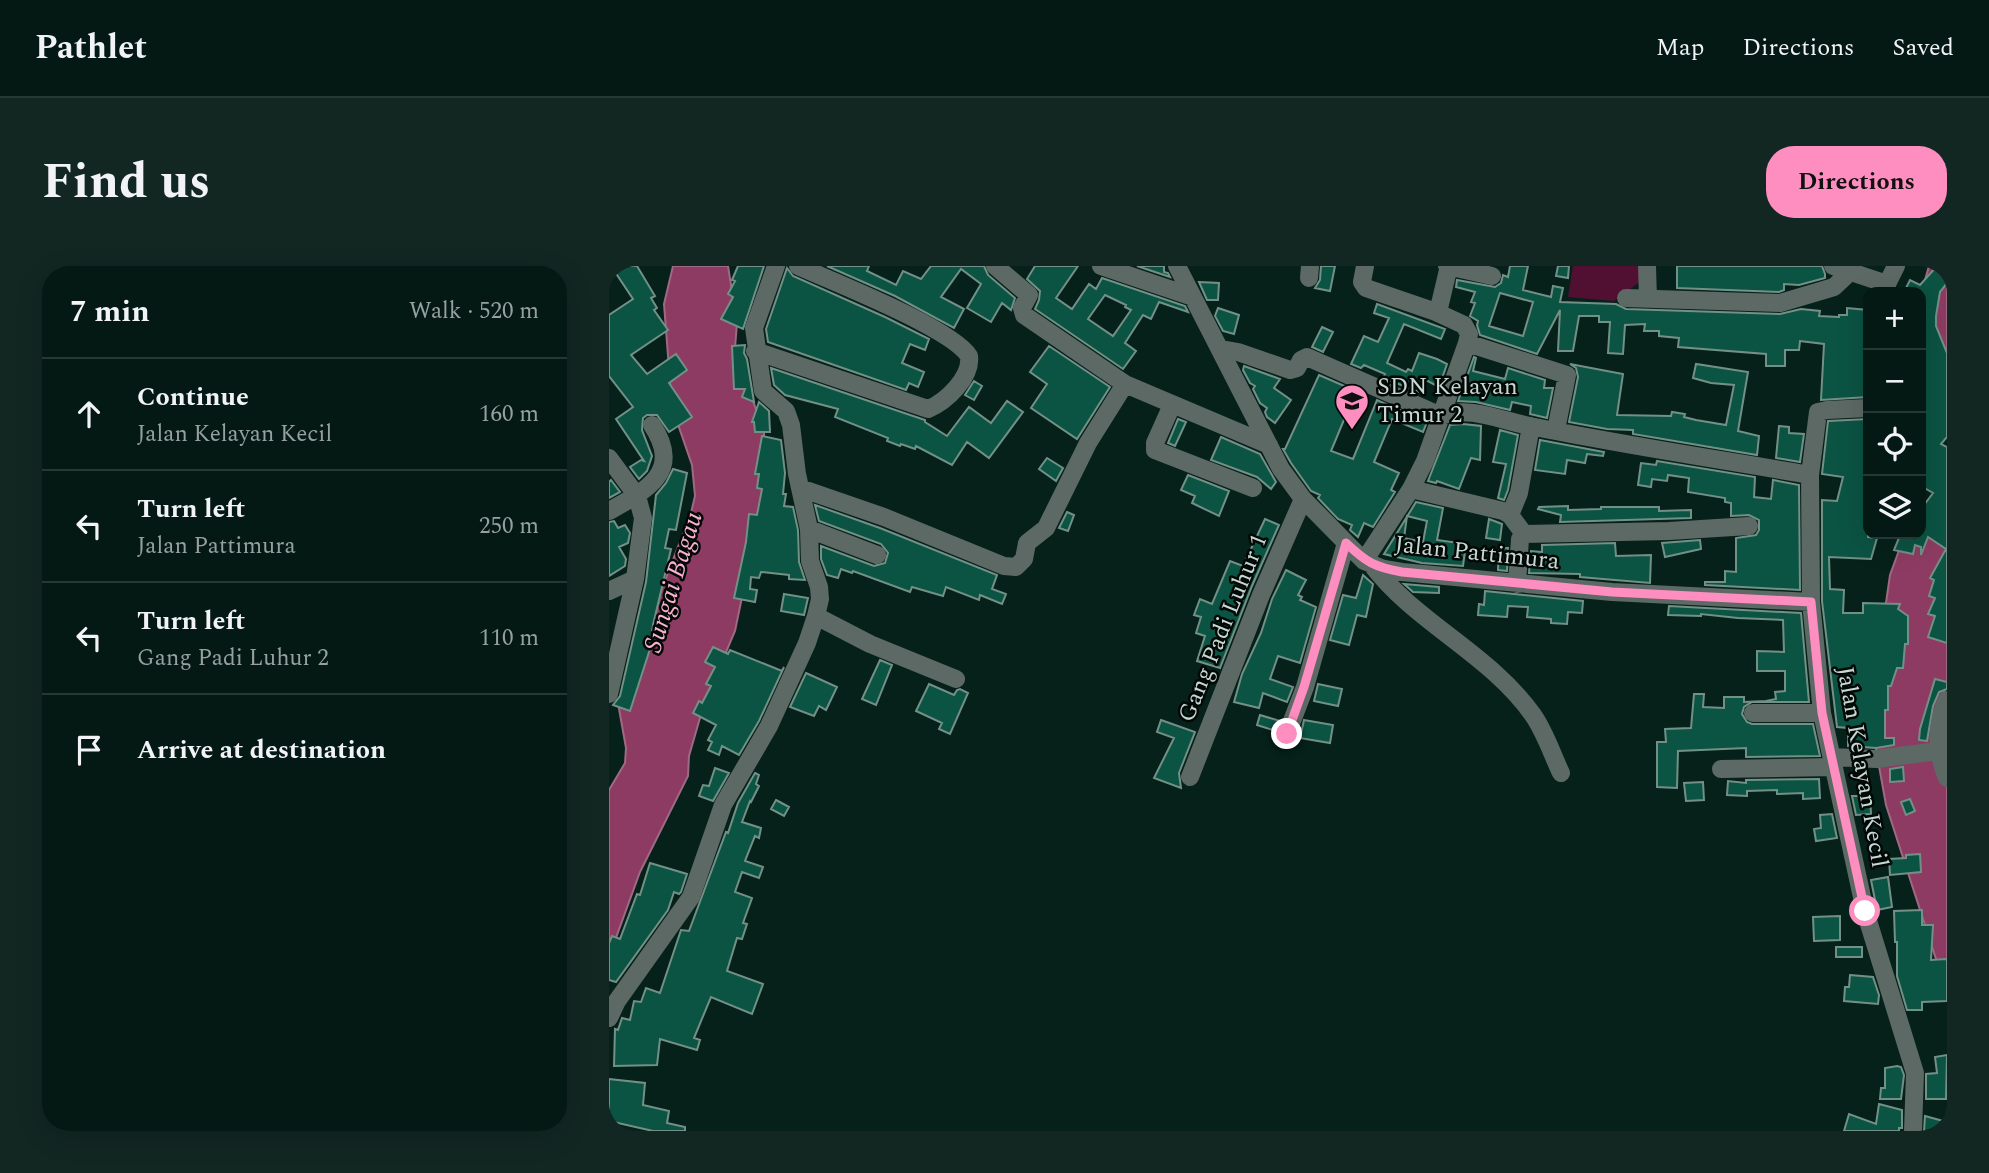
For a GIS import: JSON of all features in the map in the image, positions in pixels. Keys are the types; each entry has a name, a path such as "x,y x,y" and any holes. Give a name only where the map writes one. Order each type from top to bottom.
{"street":[{"path":"609,1018 617,1002 691,897 723,805 769,726 807,643 820,598 810,561 809,529 791,425 786,411 763,391 753,336 755,319 776,266"},
{"path":"755,351 928,410 936,406 967,373 969,356 943,334 798,266"},
{"path":"995,266 1029,295 1022,308 1024,314 1125,384 1269,445"},
{"path":"1101,266 1193,297"},
{"name":"Jalan Pattimura","path":"1177,266 1281,469 1303,499 1368,563 1402,572 1517,584 1683,597 1811,602"},
{"path":"1365,266 1362,282 1366,288 1436,312 1464,325 1469,334 1433,442 1411,489 1368,563 1390,588 1449,634 1506,685 1533,715 1561,773"},
{"path":"1436,312 1448,266 1492,276"},
{"path":"1647,266 1648,299"},
{"path":"1887,287 1896,266"},
{"path":"1626,299 1780,303 1834,287 1841,269 1885,287"},
{"path":"1467,343 1567,375 1556,430"},
{"path":"1221,349 1290,370 1297,368 1301,360 1307,357 1441,416 1455,412 1480,414 1531,426 1810,475"},
{"path":"800,488 884,517 1004,566 1016,568 1024,559 1027,543 1046,528 1088,443 1125,384"},
{"path":"1172,405 1155,450 1253,488"},
{"name":"Jalan Kelayan Kecil","path":"1863,408 1818,412 1810,475 1811,602 1822,713 1865,911 1915,1073 1913,1131"},
{"path":"609,510 638,496 656,479 663,462 664,447 652,425"},
{"path":"1510,515 1519,493 1531,426"},
{"path":"609,458 638,496 643,518 635,579 609,694"},
{"path":"1411,489 1494,508 1510,515 1524,534"},
{"name":"Gang Padi Luhur 1","path":"1190,777 1261,595 1303,499"},
{"path":"1524,534 1669,531 1749,526"},
{"path":"809,529 877,555"},
{"path":"1517,584 1520,539 1524,534"},
{"path":"1287,734 1304,687 1346,543"},
{"path":"609,591 635,579"},
{"path":"816,616 876,647 956,679"},
{"path":"1947,700 1938,727 1936,751 1947,778"},
{"path":"1753,713 1822,713"},
{"path":"1721,769 1876,759 1936,751"}],"shaded area":[{"path":"1573,266 1644,266 1645,278 1614,301 1568,297"}],"water":[{"name":"Sungai Bagau","path":"673,266 728,266 737,323 735,348 764,433 764,491 735,631 704,704 689,756 688,776 640,872 609,957 609,790 625,763 626,748 618,703 691,513 695,496 692,465 672,407 664,304"},
{"path":"1929,266 1947,266 1947,377 1926,348 1926,287 1923,287"},
{"path":"1947,493 1947,683 1936,716 1947,784 1947,993 1886,805 1872,727 1890,575 1903,539 1926,539 1926,508"}],"building":[{"path":"611,266 637,266 655,296 651,298 657,308 654,310 668,330 631,355 647,374 676,354 687,370 669,383 692,417 669,432 657,415 643,418 642,430 652,456 647,471 639,479 630,467 641,460 644,461 616,419 633,407 609,376 609,315 633,299"},
{"path":"738,266 764,266 743,329 721,319 733,297 728,294 735,281 732,280"},
{"path":"827,266 869,266 867,271 896,285 903,271 921,279 931,266 984,266 988,275 1015,298 1011,310 1002,303 991,322 967,308 981,284 961,269 941,297 964,309 954,328 895,296"},
{"path":"1035,266 1078,266 1056,298 1072,309 1089,284 1096,289 1102,278 1185,306 1188,312 1159,302 1151,319 1143,315 1125,343 1136,351 1123,369 1035,309 1040,291 1027,279","holes":["1105,295 1126,305 1125,307 1131,310 1113,336 1088,319"]},
{"path":"1137,266 1164,266 1164,272 1170,277"},
{"path":"1321,266 1335,266 1330,291 1315,288 1320,280"},
{"path":"1510,266 1528,266 1523,290 1551,297 1553,286 1563,288 1560,302 1616,304 1626,309 1780,314 1801,309 1820,311 1819,316 1839,317 1847,315 1847,308 1863,310 1863,397 1821,400 1824,344 1800,341 1799,350 1785,350 1785,366 1766,366 1766,354 1678,347 1679,338 1659,336 1659,331 1644,331 1645,324 1625,325 1623,354 1608,353 1610,322 1599,322 1599,316 1579,316 1573,351 1558,351 1560,310 1537,354 1480,335 1478,321 1470,316 1475,303 1471,302 1475,292 1456,287 1457,280 1495,287 1501,283 1503,275 1508,277","holes":["1500,293 1533,302 1523,336 1489,326"]},
{"path":"1558,266 1569,266 1568,278 1556,276"},
{"path":"1677,266 1822,266 1825,278 1799,285 1784,284 1784,290 1779,292 1677,288"},
{"path":"1937,266 1947,266 1947,283 1940,292 1936,326 1947,353 1947,437 1941,444 1947,447 1947,643 1928,637 1935,616 1928,614 1935,598 1929,596 1934,580 1930,578 1946,549 1928,537 1921,555 1921,547 1915,545 1913,554 1894,550 1899,539 1926,539 1926,502 1933,493 1926,489 1926,287 1906,287 1910,280 1920,285"},
{"path":"787,268 793,276 929,339 925,350 910,344 902,363 924,372 918,387 909,383 906,390 768,342 766,329"},
{"path":"1199,282 1219,283 1218,300 1207,300"},
{"path":"1377,304 1445,329 1441,339 1404,324 1387,363 1406,372 1408,369 1412,371 1419,353 1437,359 1447,364 1439,387 1424,379 1419,392 1383,378 1385,374 1364,365 1361,368 1351,364 1364,336 1378,342 1389,318 1374,313"},
{"path":"1218,308 1239,315 1234,334 1223,331 1215,316"},
{"path":"1322,327 1333,332 1323,352 1312,347"},
{"path":"745,345 744,353 754,402 742,397 745,389 734,389 732,346"},
{"path":"1049,346 1110,387 1077,439 1031,408 1047,384 1030,372"},
{"path":"1474,357 1473,371 1505,379 1508,368 1545,380 1544,388 1553,388 1547,418 1530,414 1531,406 1512,402 1510,410 1458,401"},
{"path":"1570,364 1623,374 1617,415 1671,416 1672,412 1685,414 1684,417 1696,420 1726,425 1734,385 1693,378 1696,364 1748,372 1738,431 1759,436 1757,455 1633,434 1633,430 1607,429 1569,422 1578,377 1576,368"},
{"path":"1244,366 1280,379 1274,388 1291,400 1275,423 1267,417 1267,408 1260,403 1253,389 1255,386 1250,383 1243,370"},
{"path":"771,368 925,420 947,436 969,407 991,423 1007,401 1023,412 989,458 967,442 952,465 916,446 915,449 901,444 900,446 887,441 888,438 835,417 838,409 785,395 774,385"},
{"path":"1319,375 1356,391 1331,451 1353,459 1377,400 1427,422 1423,432 1392,419 1374,462 1399,473 1391,490 1395,492 1373,527 1364,523 1358,537 1350,530 1352,525 1338,519 1318,498 1320,495 1311,491 1283,449"},
{"path":"974,381 982,386 974,400 965,395"},
{"path":"759,402 769,411 770,432 755,432 752,422"},
{"path":"1178,419 1186,422 1175,446 1168,443"},
{"path":"1863,419 1863,539 1877,539 1871,559 1829,557 1830,589 1844,590 1843,613 1863,613 1863,603 1900,604 1898,609 1908,616 1908,644 1905,644 1903,668 1897,668 1891,686 1888,686 1888,710 1885,710 1885,738 1894,738 1894,745 1876,748 1848,746 1848,728 1837,727 1822,601 1822,500 1837,501 1843,477 1822,474 1828,421"},
{"path":"1450,425 1481,426 1480,460 1471,458 1459,489 1437,481 1428,481"},
{"path":"1779,426 1789,427 1789,433 1804,434 1800,462 1776,458"},
{"path":"1500,430 1518,435 1504,500 1498,498 1506,464 1493,462"},
{"path":"762,436 781,440 785,473 783,494 786,494 784,506 793,507 798,530 799,562 805,580 761,572 759,578 751,577 750,589 757,590 755,602 734,598 749,514 757,515 762,489 757,488 759,474 755,474"},
{"path":"1221,437 1260,454 1276,482 1271,489 1257,477 1211,460"},
{"path":"1540,440 1604,452 1603,456 1587,454 1585,463 1567,460 1565,474 1535,470"},
{"path":"1047,458 1063,468 1056,481 1039,469"},
{"path":"1657,461 1755,477 1754,497 1771,499 1773,480 1799,485 1800,590 1705,585 1705,582 1725,582 1725,571 1736,572 1736,538 1756,535 1759,520 1749,515 1731,516 1731,503 1725,502 1725,498 1688,492 1689,478 1668,475 1667,481 1652,479 1651,487 1638,485 1641,463 1656,465"},
{"path":"673,469 687,473 676,530 669,529 665,548 671,549 649,652 630,711 613,705 620,696 646,582 656,495"},
{"path":"1188,475 1229,491 1219,516 1192,503 1195,496 1181,490"},
{"path":"611,480 620,492 609,498 609,482"},
{"path":"1416,502 1443,508 1437,540 1466,544 1463,566 1422,563 1384,554 1407,517 1404,538 1423,542 1427,521 1407,516"},
{"path":"815,505 997,575 992,589 1006,594 1002,604 980,595 979,600 946,587 943,596 912,587 910,592 841,569 838,578 827,575 821,559 821,546 874,566 885,563 888,553 881,544 819,521"},
{"path":"1568,506 1568,510 1659,507 1659,511 1691,510 1691,518 1560,522 1561,515 1538,509"},
{"path":"1067,512 1074,515 1068,531 1059,528"},
{"path":"1265,519 1279,525 1220,668 1197,661 1205,636 1196,633 1201,617 1194,615 1200,599 1212,604 1230,561 1243,566"},
{"path":"1489,519 1502,524 1500,540 1486,538"},
{"path":"614,521 618,528 625,525 630,533 628,543 619,547 626,559 625,566 609,576 609,522"},
{"path":"1700,540 1701,549 1665,557 1662,543"},
{"path":"1615,543 1616,556 1651,555 1650,583 1580,577 1580,574 1529,573 1531,551 1542,552 1542,545"},
{"path":"1499,548 1508,548 1507,571 1498,570"},
{"path":"1286,570 1306,580 1298,595 1302,597 1300,600 1316,607 1300,663 1278,656 1270,679 1293,687 1287,702 1263,693 1259,708 1234,702 1242,674"},
{"path":"1363,575 1373,584 1366,617 1357,615 1349,645 1330,640 1343,595 1356,598"},
{"path":"1404,584 1439,587 1439,593 1413,592"},
{"path":"1485,591 1583,601 1582,613 1568,612 1567,624 1551,623 1551,619 1527,617 1528,607 1508,606 1507,617 1478,615 1479,604 1484,605"},
{"path":"784,594 808,598 804,615 781,611"},
{"path":"1669,606 1801,613 1809,702 1752,702 1744,707 1742,714 1747,722 1752,724 1813,724 1820,756 1746,757 1746,748 1678,751 1677,788 1657,787 1657,742 1666,742 1665,729 1691,728 1694,694 1704,694 1703,707 1724,708 1724,697 1744,697 1744,702 1766,701 1776,699 1775,692 1785,691 1785,671 1757,671 1757,651 1784,652 1783,620 1701,614 1668,615"},
{"path":"713,647 728,654 730,650 782,671 784,667 759,721 739,755 722,746 719,755 708,750 712,742 708,740 716,725 693,713 711,686 706,684 715,667 705,662"},
{"path":"880,660 892,665 876,705 862,699"},
{"path":"806,673 837,687 826,710 819,706 814,716 790,707"},
{"path":"1935,679 1947,682 1947,689 1939,692 1933,706 1927,741 1919,740 1920,729"},
{"path":"929,684 954,695 960,689 968,693 950,734 939,729 942,723 916,711"},
{"path":"1318,684 1342,689 1338,706 1314,701"},
{"path":"1260,715 1280,721 1276,731 1257,725"},
{"path":"1161,720 1195,732 1179,773 1181,788 1154,778 1174,738 1157,732"},
{"path":"1304,720 1333,725 1330,743 1300,738"},
{"path":"1903,767 1904,781 1890,782 1890,769"},
{"path":"715,768 729,773 713,801 699,796 703,785 709,786"},
{"path":"755,773 759,775 756,784 759,786 742,822 761,828 759,838 755,836 745,861 763,867 759,878 742,872 735,892 752,898 743,923 747,924 742,939 737,938 727,971 763,984 752,1014 711,997 694,1038 700,1040 697,1050 660,1039 657,1065 614,1066 615,1029 618,1030 622,1018 630,1020 634,1001 641,1002 646,988 660,993 681,930 689,931 738,803"},
{"path":"1819,779 1820,798 1803,799 1803,793 1777,794 1777,790 1747,791 1747,796 1727,795 1728,781 1746,783 1746,780"},
{"path":"1703,782 1704,800 1686,801 1684,783"},
{"path":"1852,796 1870,796 1871,814 1856,815"},
{"path":"1910,799 1915,811 1906,815 1901,802"},
{"path":"776,800 789,807 784,816 771,809"},
{"path":"1832,814 1837,838 1816,841 1814,829 1821,828 1820,815"},
{"path":"1920,854 1921,872 1890,875 1889,859"},
{"path":"650,863 687,874 681,892 674,892 668,910 616,982 609,980 609,943 612,936 620,939 637,894 640,895"},
{"path":"1888,877 1892,907 1877,910 1871,880"},
{"path":"1922,910 1922,925 1933,925 1931,960 1947,959 1947,1001 1922,1002 1922,1010 1907,1010 1897,976 1894,911"},
{"path":"1840,916 1840,940 1814,941 1813,917"},
{"path":"1836,947 1862,947 1862,957 1836,957"},
{"path":"1850,975 1873,977 1879,995 1878,1004 1844,1001 1845,987 1849,987"},
{"path":"1947,1055 1946,1099 1926,1099 1926,1074 1937,1073 1935,1057"},
{"path":"1901,1067 1904,1075 1901,1099 1880,1099 1881,1088 1885,1088 1885,1068"},
{"path":"609,1079 645,1083 643,1105 669,1111 667,1123 685,1127 685,1131 653,1131 609,1121"},
{"path":"1879,1104 1902,1110 1902,1128 1899,1128 1899,1131 1844,1131 1849,1114 1876,1124"},
{"path":"1925,1116 1947,1122 1947,1131 1924,1131"}],"place":[{"name":"SDN Kelayan Timur 2","path":"1352,431"}],"route":[{"path":"1287,734 1304,687 1346,543 1364,561 1384,569 1402,572 1612,592 1811,602 1822,713 1865,911"}]}
